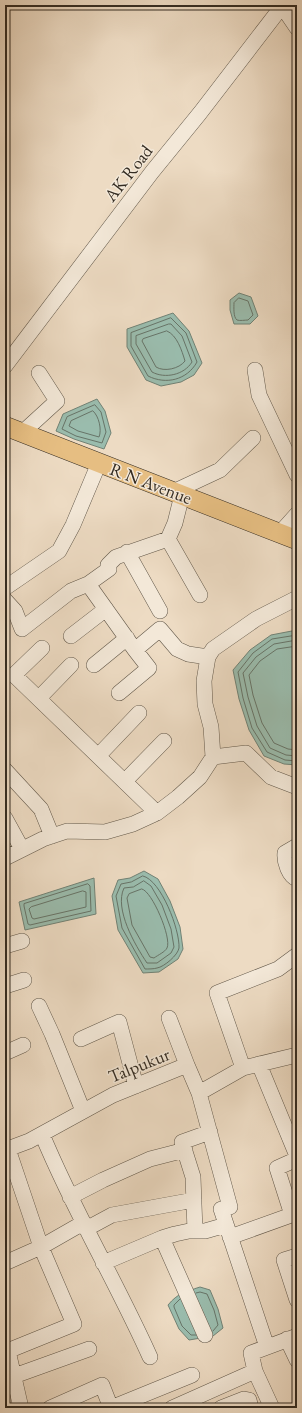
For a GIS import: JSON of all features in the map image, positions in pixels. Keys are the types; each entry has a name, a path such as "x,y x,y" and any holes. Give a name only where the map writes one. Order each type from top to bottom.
{"main road":[{"name":"R N Avenue","path":"14,430 288,536"}],"street":[{"path":"282,5 297,28"},
{"name":"AK Road","path":"5,366 152,172 200,113 282,5"},
{"path":"255,370 259,395 297,475"},
{"path":"14,430 57,401 39,373"},
{"path":"5,600 10,615 22,629 71,591 88,584 109,569 108,565 116,557 168,539 175,523 178,494 220,470 253,438"},
{"path":"5,588 59,551 73,525 99,463"},
{"path":"288,536 297,514"},
{"path":"168,539 200,595"},
{"path":"127,552 160,611"},
{"path":"88,584 149,668 119,693"},
{"path":"5,858 43,839 67,831 105,832 133,824 157,813 178,797 200,777 213,757 211,727 205,704 204,681 208,656 213,649 256,619 297,598"},
{"path":"71,636 106,609"},
{"path":"94,665 160,629 177,649 188,654 208,656"},
{"path":"42,648 14,675 157,813"},
{"path":"38,698 71,665"},
{"path":"98,756 139,713"},
{"path":"124,781 164,740"},
{"path":"213,757 246,753 271,777 297,787"},
{"path":"5,770 41,809 52,836"},
{"path":"5,818 22,849"},
{"path":"297,846 285,853 284,858 290,873 297,879"},
{"path":"5,946 22,941"},
{"path":"243,1068 217,993 278,968 297,955"},
{"path":"5,986 24,980"},
{"path":"39,1006 83,1111"},
{"path":"169,1018 188,1065"},
{"path":"80,1039 119,1022 136,1086"},
{"path":"5,1053 23,1046"},
{"path":"200,1093 243,1068 297,1055"},
{"path":"259,1064 297,1156"},
{"name":"Talpukur","path":"6,1150 42,1134 113,1095 188,1065 200,1093 230,1206 221,1209 228,1231"},
{"path":"195,1231 193,1177 182,1142 210,1132"},
{"path":"42,1134 56,1168 84,1226 137,1328 150,1357"},
{"path":"6,1150 41,1248 74,1324 6,1351 14,1376 21,1408"},
{"path":"70,1197 150,1159 185,1150"},
{"path":"103,1263 162,1238 189,1231 228,1231 294,1214 277,1168 297,1159"},
{"path":"5,1263 41,1248 84,1226 112,1215 194,1200"},
{"path":"228,1231 268,1346"},
{"path":"162,1238 205,1334"},
{"path":"297,1256 284,1260 297,1300"},
{"path":"272,1408 255,1371 252,1353 292,1337 297,1360"},
{"path":"14,1376 89,1349"},
{"path":"172,1408 255,1371"},
{"path":"50,1408 102,1385 111,1408 192,1375"},
{"path":"220,1408 244,1398 249,1400 252,1408"}],"water":[{"path":"239,293 251,297 258,316 250,324 234,324 230,310 230,300"},
{"path":"173,313 189,331 202,363 194,375 181,382 161,386 146,380 127,347 127,329"},
{"path":"97,399 105,411 111,433 104,449 56,431 63,414"},
{"path":"297,630 297,765 284,764 264,756 249,730 239,699 233,670 250,650 271,635"},
{"path":"144,871 158,879 170,901 180,927 183,949 178,959 159,972 143,973 118,930 112,896 118,880 130,878"},
{"path":"94,878 96,914 25,930 19,902"},
{"path":"200,1287 210,1290 218,1309 223,1328 213,1336 189,1340 179,1329 168,1305 179,1295"}]}
